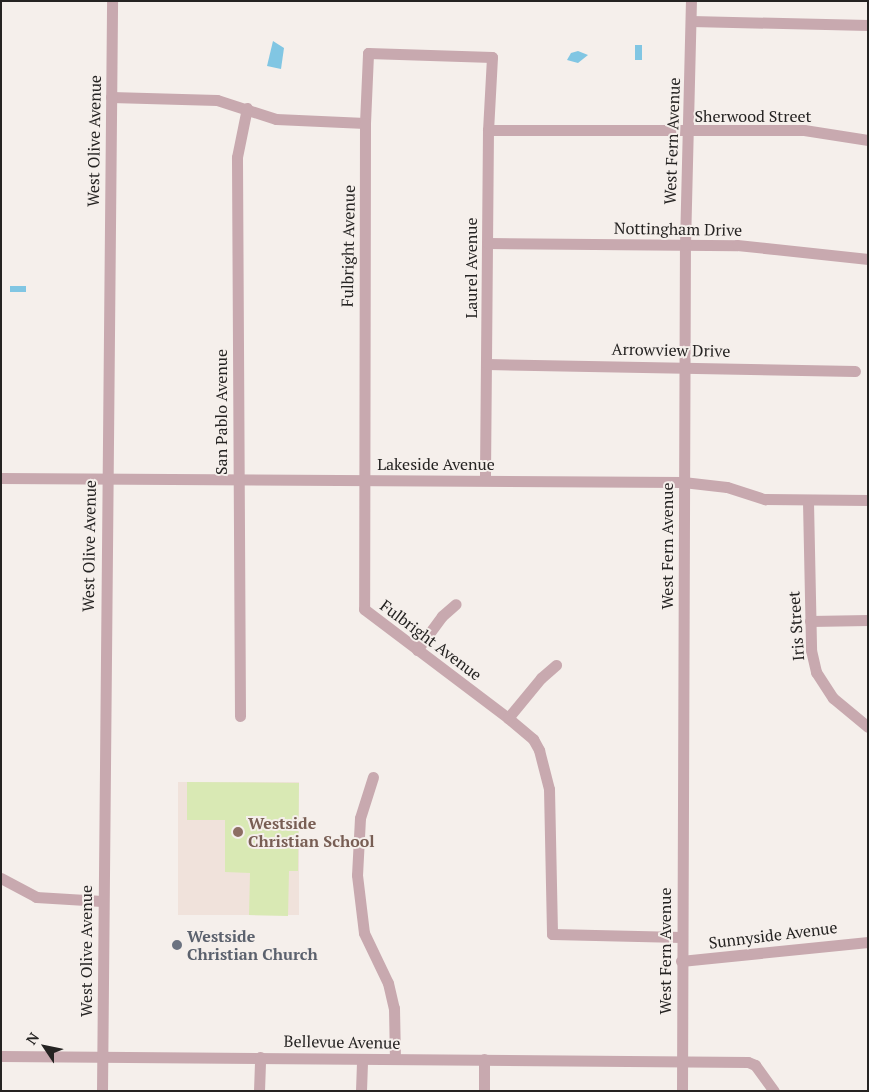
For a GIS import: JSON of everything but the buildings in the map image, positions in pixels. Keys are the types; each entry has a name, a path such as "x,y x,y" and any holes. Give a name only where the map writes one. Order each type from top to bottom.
{"street":[{"name":"West Olive Avenue","path":"102,1091 102,901 112,1"},
{"name":"West Fern Avenue","path":"682,1091 683,482 685,245 691,1"},
{"path":"691,21 868,25"},
{"name":"Fulbright Avenue","path":"492,57 368,53 365,123 362,480 364,609 533,739 545,764 550,825 552,934 681,937"},
{"name":"Laurel Avenue","path":"485,480 488,130 492,57"},
{"path":"111,97 217,100 290,121 365,123"},
{"name":"San Pablo Avenue","path":"240,716 237,479 237,157 247,108"},
{"name":"Sherwood Street","path":"488,130 688,132 804,130 868,140"},
{"name":"Nottingham Drive","path":"488,243 738,245 868,260"},
{"name":"Arrowview Drive","path":"487,364 685,365 855,371"},
{"name":"Lakeside Avenue","path":"1,478 106,481 237,479 683,482 727,487 765,499 808,502 868,500"},
{"name":"Iris Street","path":"808,502 810,621 816,672 833,698 868,728"},
{"path":"418,650 442,616 456,604"},
{"path":"810,621 868,620"},
{"path":"508,718 540,678 556,665"},
{"path":"373,777 360,818 357,875 364,933 388,982 394,1008 395,1059"},
{"path":"1,878 36,897 102,901"},
{"name":"Sunnyside Avenue","path":"681,961 868,942"},
{"name":"Bellevue Avenue","path":"1,1056 748,1062 755,1065 774,1091"},
{"path":"259,1091 260,1057"},
{"path":"484,1059 484,1091"},
{"path":"361,1091 362,1060"}],"shaded area":[{"name":"Westside Christian School","path":"178,782 299,782 299,915 178,915"}],"green space":[{"name":"Westside Christian School","path":"187,782 299,783 298,871 289,871 288,916 249,915 250,873 225,872 225,820 187,820"}],"water":[{"path":"273,41 284,48 281,69 267,66"},
{"path":"635,45 642,45 642,60 635,60"},
{"path":"578,51 588,55 578,63 567,60 571,53"},
{"path":"10,286 26,286 26,292 10,292"}],"place":[{"name":"Westside Christian School","path":"238,832"},
{"name":"Westside Christian Church","path":"177,945"}]}
